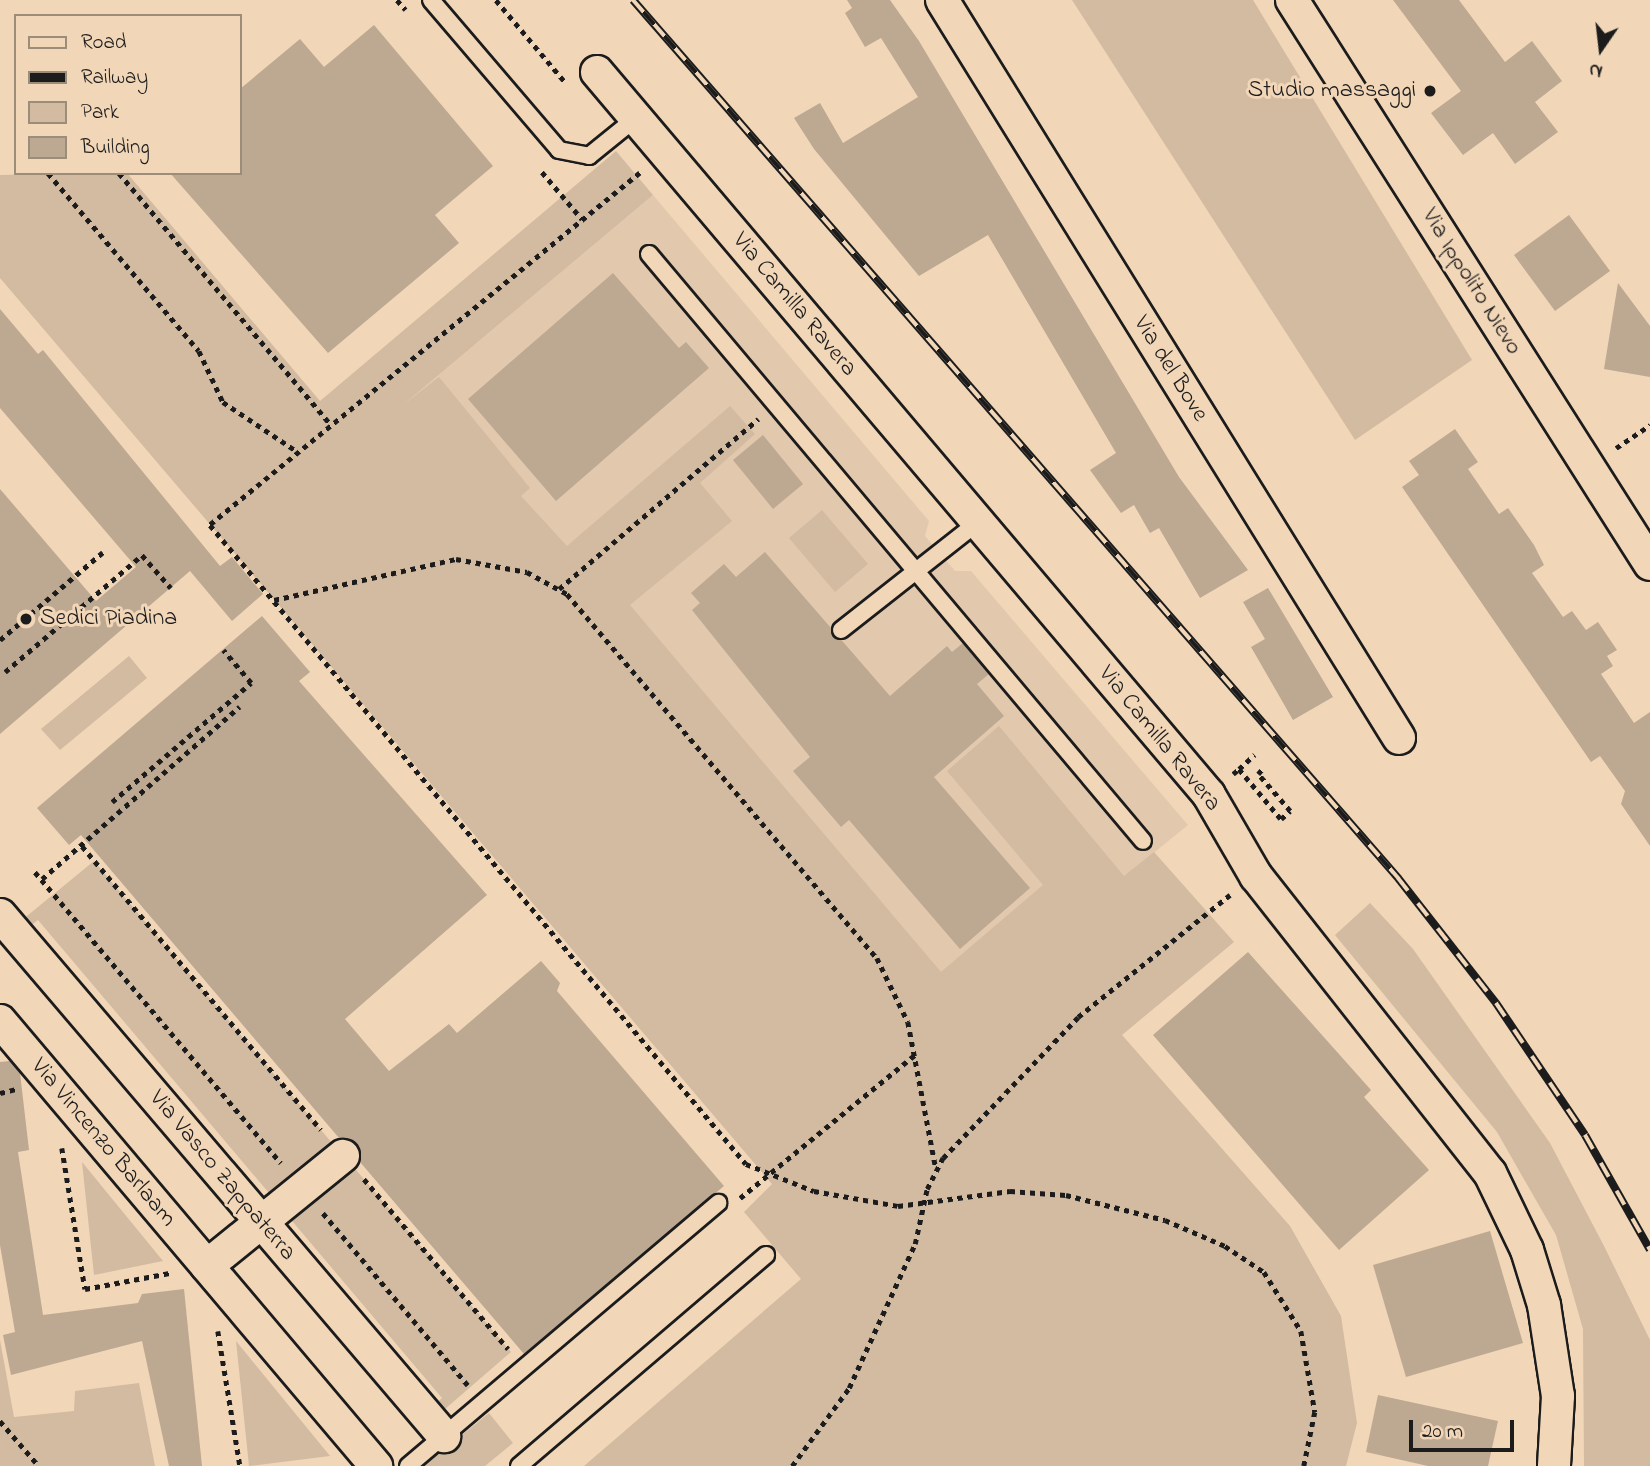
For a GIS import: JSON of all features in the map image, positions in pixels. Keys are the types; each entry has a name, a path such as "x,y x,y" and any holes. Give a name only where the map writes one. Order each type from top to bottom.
{"street":[{"name":"Via del Bove","path":"942,0 1399,738"},
{"name":"Via Ippolito Nievo","path":"1292,0 1650,564"},
{"name":"Via Camilla Ravera","path":"597,72 1209,795 1255,876 1474,1150 1502,1196 1530,1259 1550,1335 1558,1396 1554,1466"},
{"name":"Via Vasco Zappaterra","path":"2,918 444,1436"},
{"name":"Via Vincenzo Barlaam","path":"0,1021 376,1466"},
{"path":"207,1266 343,1156"}],"lane":[{"path":"431,0 559,150 589,156 636,118"},
{"path":"649,254 1143,841"},
{"path":"841,629 917,573 977,523"},
{"path":"408,1466 719,1203"},
{"path":"519,1466 766,1255"}],"path":[{"path":"665,152 329,422 211,525 746,1164 845,1199 923,1205 1010,1191 1066,1195 1165,1220 1247,1258 1277,1288 1301,1331 1315,1412 1304,1466"},
{"path":"50,175 199,351 229,407 295,450"},
{"path":"121,175 329,422"},
{"path":"559,589 775,404"},
{"path":"1588,466 1650,425"},
{"path":"0,640 103,552"},
{"path":"5,672 142,555 170,588"},
{"path":"274,600 456,559 527,572 559,589 583,608 857,931 901,1000 915,1055 936,1169"},
{"path":"112,802 251,683 223,650"},
{"path":"41,879 239,707"},
{"path":"1209,795 1254,755"},
{"path":"1239,769 1280,819 1290,811 1258,774 1264,767"},
{"path":"82,846 524,1368"},
{"path":"35,872 483,1403"},
{"path":"792,1466 849,1388 915,1244 923,1205 936,1169 1078,1017 1162,944 1255,876"},
{"path":"719,1203 749,1195 915,1055"},
{"path":"60,1134 85,1289 207,1266"},
{"path":"216,1319 240,1466"},
{"path":"0,1421 39,1466"}],"shaded area":[{"path":"653,195 929,521 925,536 955,571 971,571 1188,825 913,1048 359,442"}],"green space":[{"path":"1072,0 1253,0 1472,360 1355,440"},
{"path":"616,151 653,195 403,405 439,377 530,488 521,496 567,546 730,406 755,434 700,483 732,521 630,605 941,972 1043,885 947,771 999,726 1124,876 1154,852 1234,942 1122,1035 1290,1226 1341,1316 1357,1423 1346,1466 584,1466 801,1279 744,1212 772,1184 0,278 0,175 129,175 320,401"},
{"path":"822,510 868,564 835,592 789,538"},
{"path":"129,656 147,678 60,750 41,729"},
{"path":"94,861 332,1143 269,1193 38,920 22,932 16,925"},
{"path":"1370,903 1413,949 1550,1143 1604,1246 1650,1340 1650,1466 1584,1466 1583,1329 1556,1235 1497,1132 1335,935"},
{"path":"82,1162 163,1261 94,1275"},
{"path":"351,1164 511,1352 437,1416 431,1408 442,1398 287,1215"},
{"path":"0,1340 14,1417 74,1411 75,1391 139,1383 155,1466 0,1466"},
{"path":"236,1341 330,1456 249,1466"},
{"path":"489,1413 513,1443 485,1466 424,1466"}],"building":[{"path":"847,0 890,0 919,41 1179,477 1248,570 1200,598 1159,528 1150,533 1134,505 1121,513 1090,470 1116,453 988,235 919,276 814,149 794,118 820,103 843,143 918,97 881,38 865,47 845,13 852,8"},
{"path":"1393,0 1459,0 1505,62 1532,41 1562,81 1535,102 1558,132 1515,164 1493,133 1463,155 1431,113 1461,91"},
{"path":"374,25 493,166 435,215 459,243 328,353 172,175 242,175 242,87 300,39 324,67"},
{"path":"1569,215 1610,271 1555,311 1514,255"},
{"path":"613,273 679,348 686,342 709,368 556,501 468,399"},
{"path":"1618,283 1650,326 1650,377 1604,369"},
{"path":"0,309 38,354 43,350 220,566 232,557 263,594 232,621 190,571 0,734 0,489 96,601 136,567 0,408"},
{"path":"1455,429 1478,462 1468,469 1499,514 1508,508 1534,545 1544,565 1532,573 1563,617 1572,611 1586,630 1598,622 1617,650 1607,656 1613,666 1601,674 1634,723 1650,712 1650,846 1621,804 1625,791 1600,756 1591,762 1402,487 1419,475 1409,461"},
{"path":"763,435 803,484 773,509 733,460"},
{"path":"765,552 890,696 947,646 952,652 963,643 989,674 977,684 1004,716 934,777 1030,888 960,949 849,820 841,827 793,771 810,757 692,610 700,603 691,593 724,564 736,577"},
{"path":"1268,588 1333,697 1293,720 1251,647 1265,639 1243,602"},
{"path":"262,616 310,672 299,681 487,895 345,1019 389,1071 449,1024 457,1033 541,961 560,983 557,991 724,1186 524,1354 360,1162 357,1144 339,1138 81,835 69,845 37,808"},
{"path":"1248,952 1371,1090 1364,1097 1429,1170 1339,1250 1153,1035"},
{"path":"10,1061 20,1073 29,1150 18,1152 43,1315 138,1303 142,1294 184,1289 202,1466 169,1466 142,1341 11,1375 3,1335 15,1332 0,1245 0,1062"},
{"path":"1490,1231 1523,1343 1406,1377 1373,1265"},
{"path":"1378,1395 1498,1421 1488,1466 1428,1466 1366,1452"}],"railway":[{"path":"633,0 1398,878 1496,1003 1585,1135 1650,1250"}],"place":[{"name":"Studio massaggi","path":"1430,91"},
{"name":"Sedici Piadina","path":"26,619"}]}
